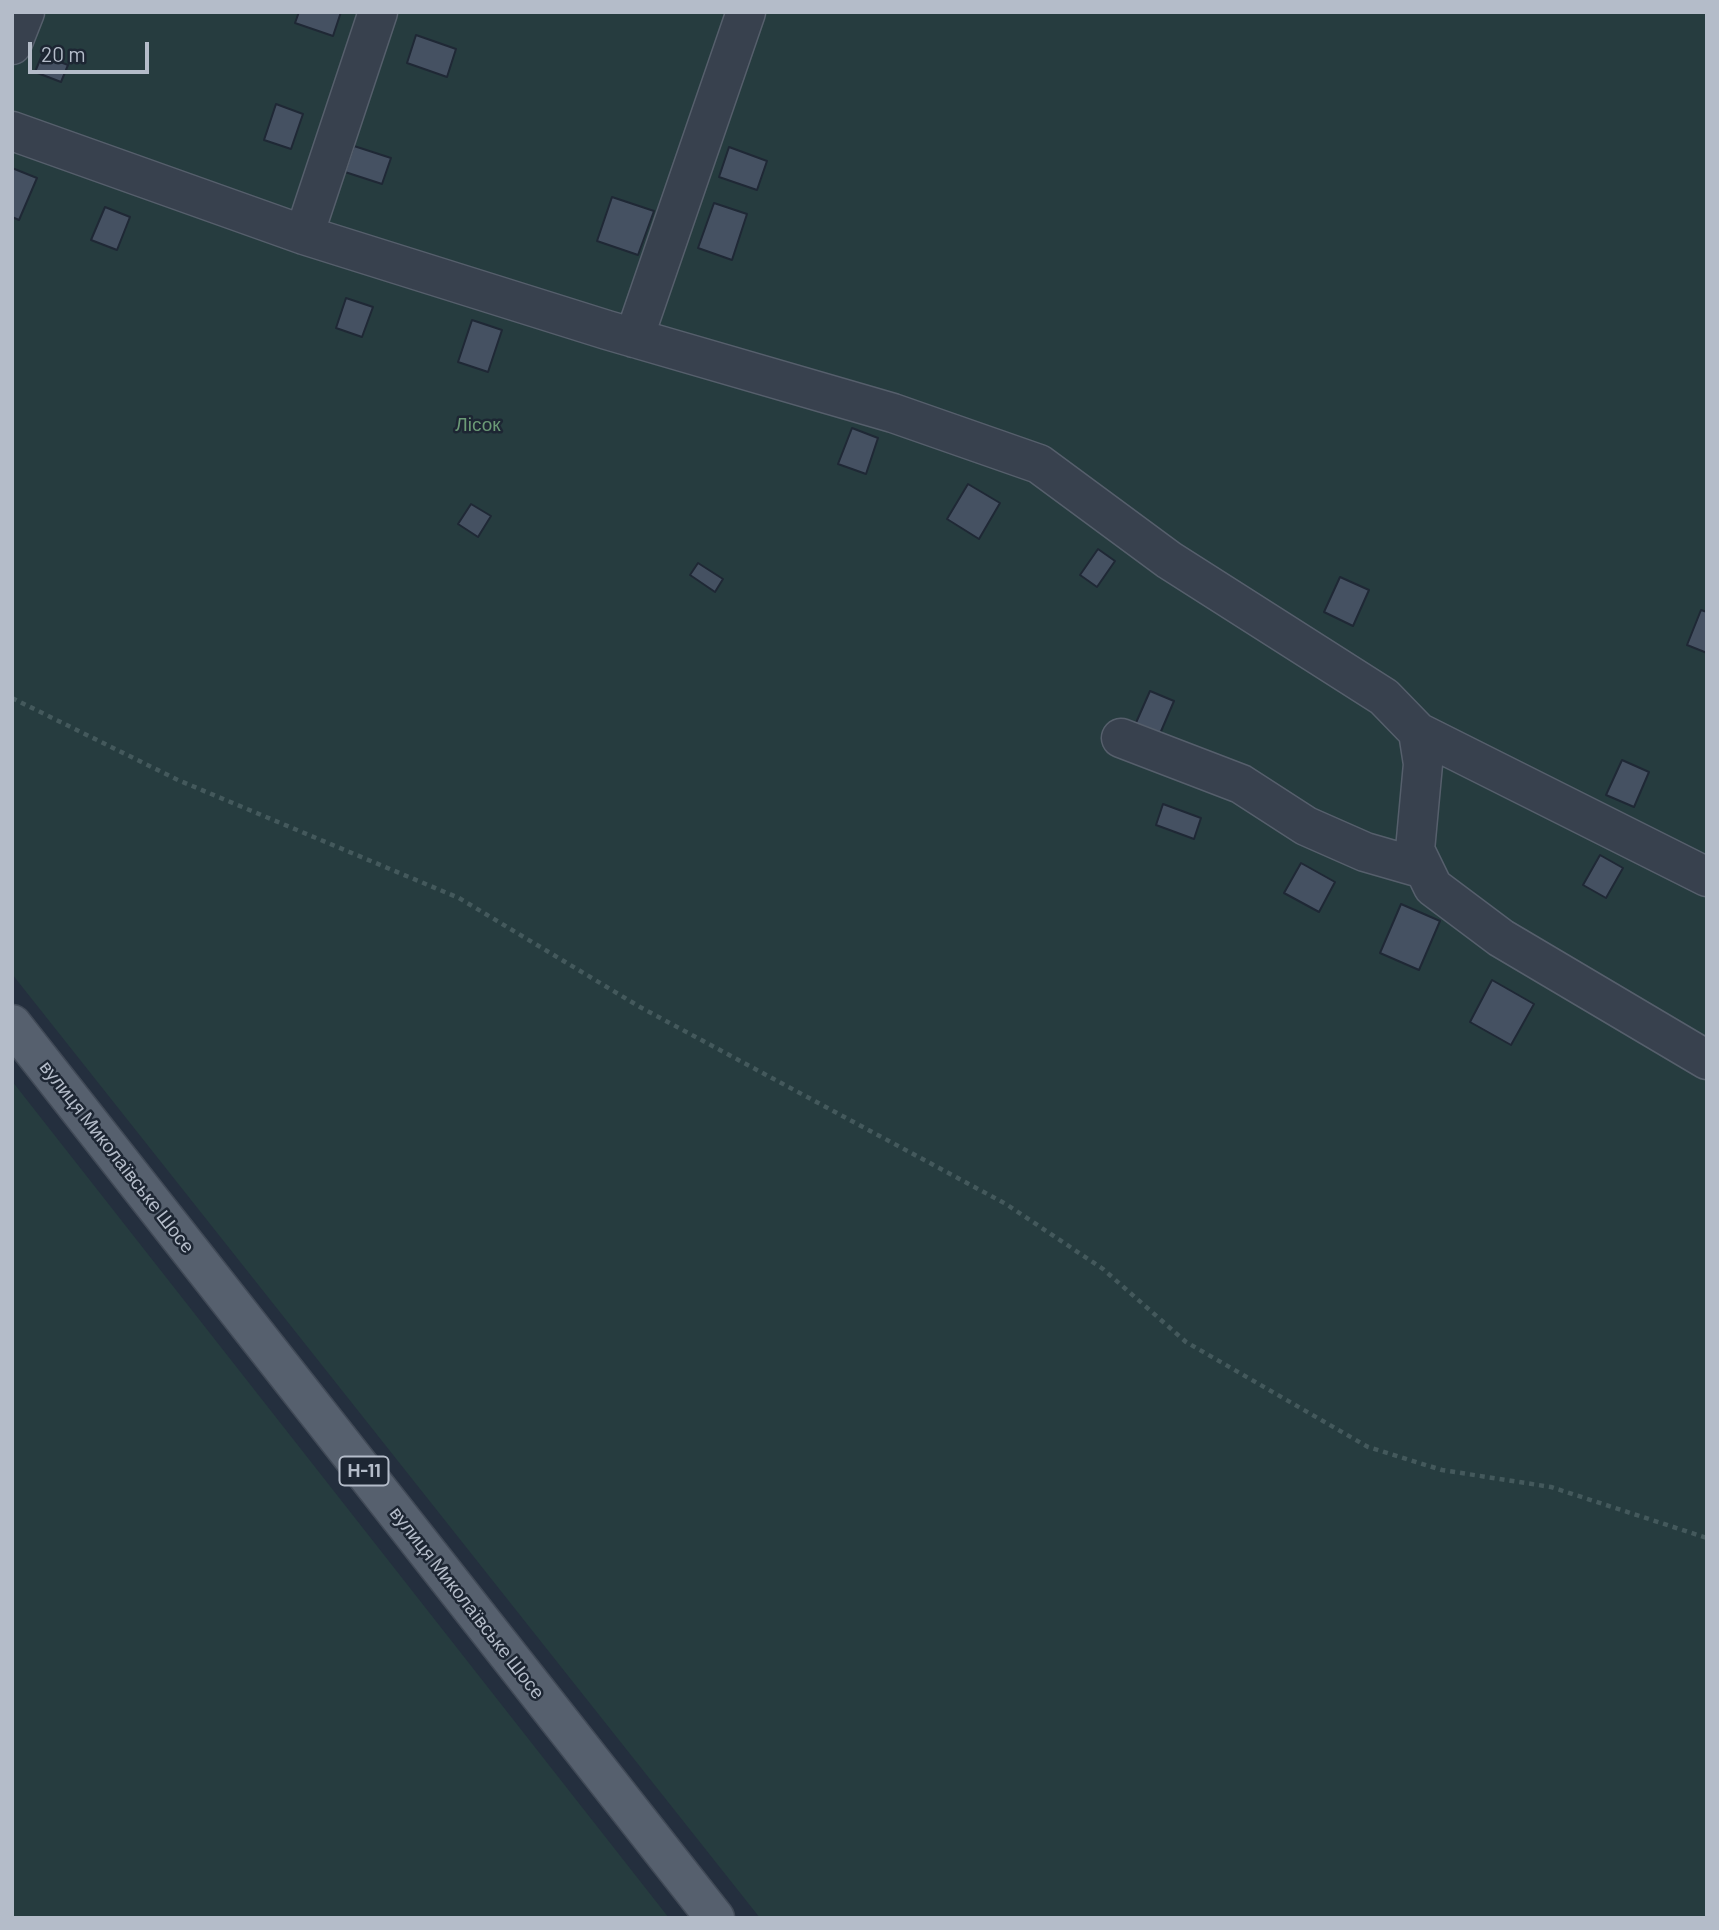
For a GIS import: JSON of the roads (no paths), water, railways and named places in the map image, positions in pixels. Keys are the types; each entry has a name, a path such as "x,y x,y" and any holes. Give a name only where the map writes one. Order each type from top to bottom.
{"main road":[{"name":"вулиця Миколаївське Шосе","path":"12,1024 715,1918"}],"lane":[{"path":"12,45 25,12"},
{"path":"304,235 378,12"},
{"path":"634,338 746,12"},
{"path":"12,131 304,235 634,338 892,412 1039,464 1169,560 1384,697 1418,732 1707,877"},
{"path":"1418,732 1423,764 1415,850 1433,887 1500,938 1707,1060"},
{"path":"1121,738 1241,784 1306,826 1365,852 1424,869"}],"park label":[{"name":"Лісок","path":"478,425"}]}
